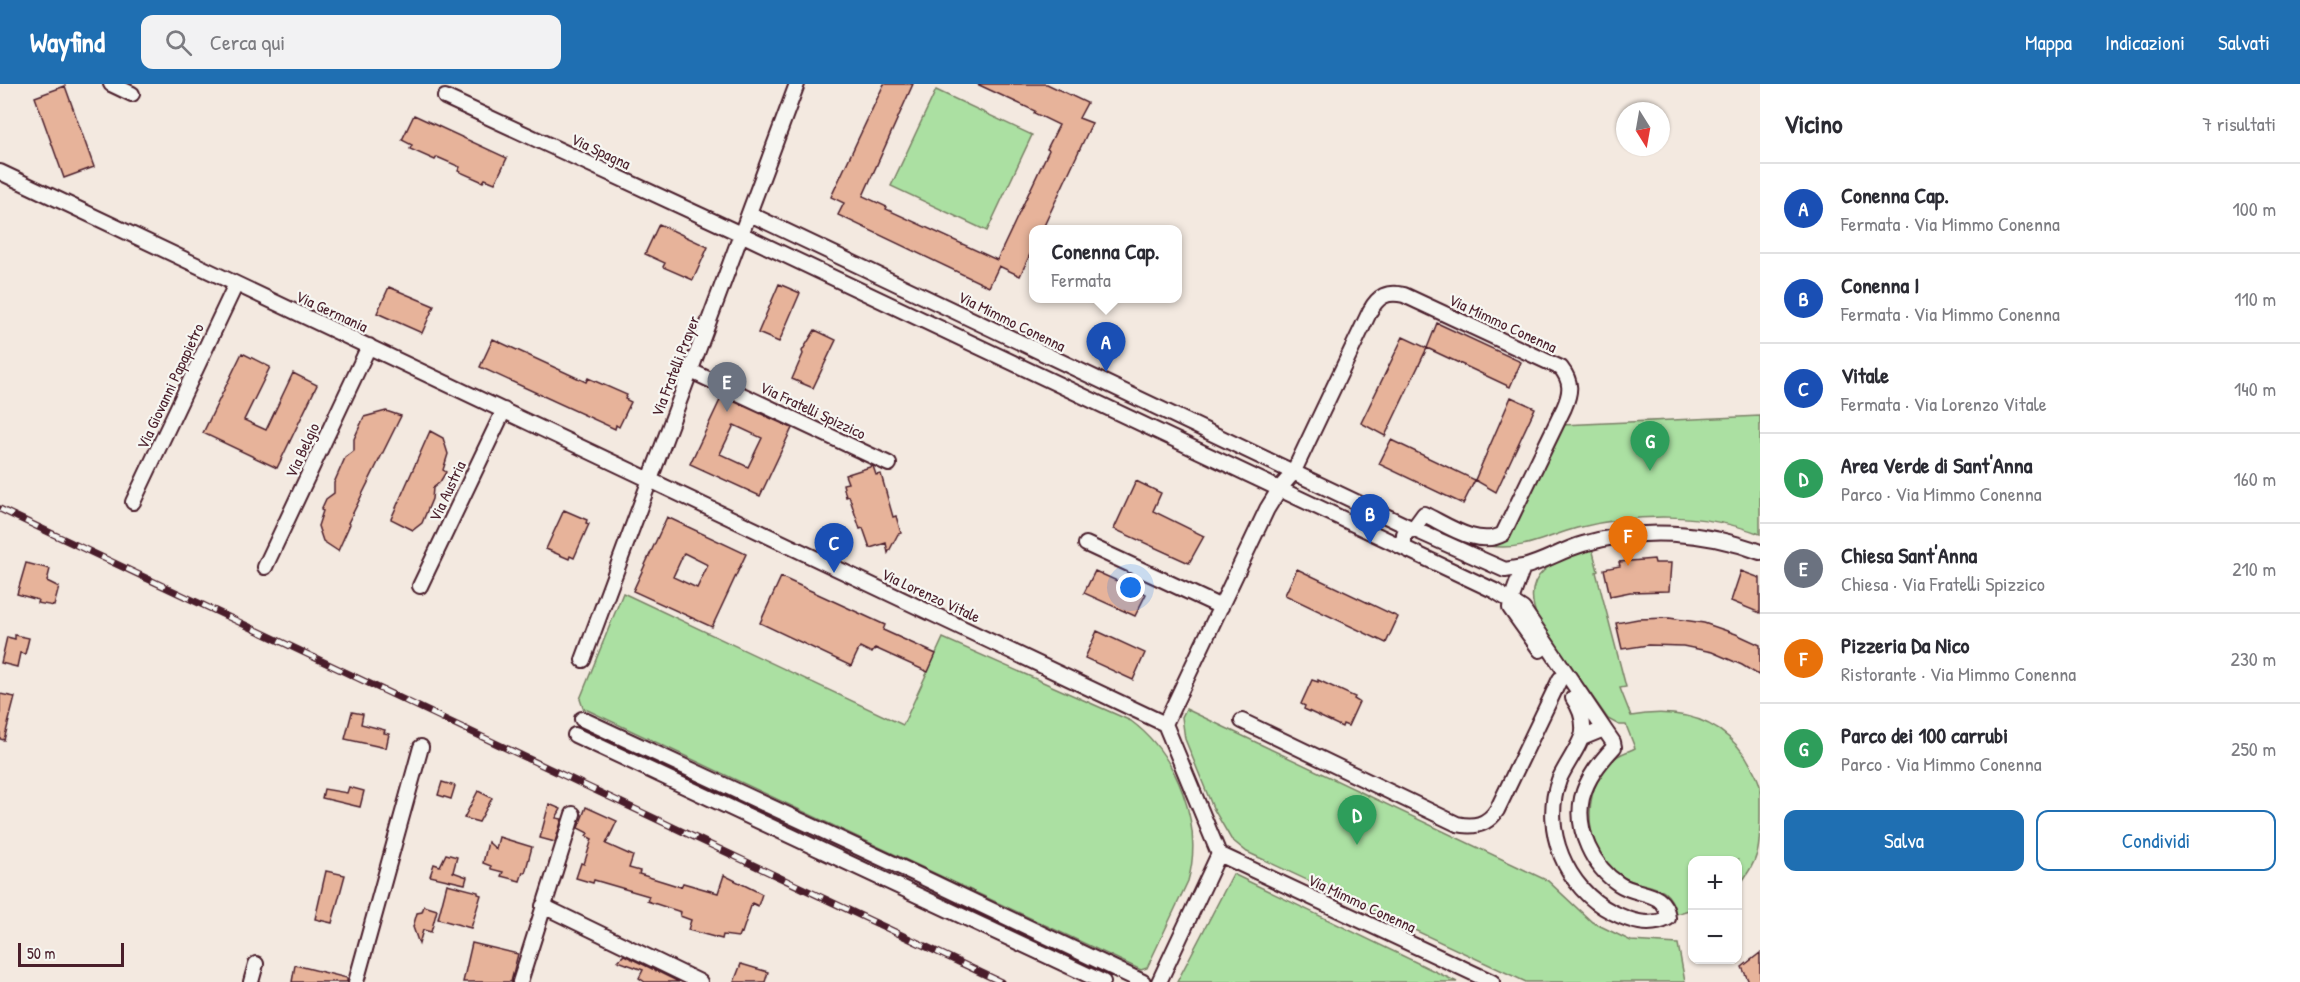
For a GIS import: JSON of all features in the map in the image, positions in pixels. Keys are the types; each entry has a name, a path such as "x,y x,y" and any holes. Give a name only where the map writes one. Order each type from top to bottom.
{"street":[{"path":"111,84 132,94"},
{"name":"Via Fratelli Prayer","path":"583,660 797,84"},
{"name":"Via Spagna","path":"445,97 742,235"},
{"name":"Via Germania","path":"0,172 650,479"},
{"name":"Via Mimmo Conenna","path":"750,214 1030,349 1376,512 1505,570 1539,563 1557,552 1591,541 1642,534 1695,535 1760,552"},
{"path":"742,235 1404,547 1510,600 1523,609 1613,741 1614,747 1599,763 1582,799 1581,813 1585,837 1591,854 1603,871 1620,885 1656,897 1667,907 1668,918 1657,924 1629,920 1601,907 1576,884 1564,862 1554,831 1553,801 1566,763 1582,738 1582,711 1510,608 1510,600 1523,567"},
{"name":"Via Giovanni Papapietro","path":"133,502 236,284"},
{"name":"Via Mimmo Conenna","path":"1165,724 1267,509 1293,473 1370,311 1384,294 1404,295 1561,368 1568,377 1570,387 1569,398 1503,534 1492,539 1479,539 1424,514 1413,529"},
{"path":"999,356 1008,338"},
{"name":"Via Belgio","path":"265,567 369,346"},
{"path":"1023,368 1030,349"},
{"name":"Via Fratelli Spizzico","path":"691,371 889,464"},
{"name":"Via Austria","path":"420,586 504,410"},
{"name":"Via Lorenzo Vitale","path":"650,479 1165,724"},
{"path":"1371,533 1379,524 1376,512"},
{"path":"1404,547 1404,534 1413,529"},
{"path":"1086,544 1221,607"},
{"path":"1242,721 1457,824 1473,826 1488,820 1497,810 1560,679"},
{"path":"582,719 1143,982"},
{"path":"1159,982 1219,854 1165,724"},
{"path":"1582,738 1604,729"},
{"path":"575,735 1103,982"},
{"path":"356,982 421,747"},
{"path":"520,982 573,814"},
{"name":"Via Mimmo Conenna","path":"1219,854 1492,982"},
{"path":"543,906 700,982"},
{"path":"251,982 256,964"}],"green space":[{"path":"936,90 1032,135 987,231 891,186"},
{"path":"1760,416 1760,534 1693,518 1646,518 1599,523 1512,547 1488,546 1504,541 1562,425"},
{"path":"1592,548 1598,571 1596,572 1626,687 1620,688 1631,716 1664,713 1695,718 1709,724 1735,743 1746,757 1760,786 1759,845 1751,868 1742,881 1742,856 1688,856 1688,910 1676,914 1667,894 1660,889 1632,881 1613,870 1595,844 1590,812 1592,796 1598,780 1606,767 1618,756 1635,748 1626,725 1619,725 1608,719 1538,619 1533,603 1533,590 1537,579 1553,564"},
{"path":"623,593 903,725 943,638 1131,721 1162,752 1173,772 1183,793 1192,837 1192,859 1188,881 1147,968 1141,970 583,708 580,699"},
{"path":"1186,709 1548,881 1592,922 1631,941 1678,944 1685,982 1526,982 1247,852 1231,839 1213,808 1185,739 1182,717"},
{"path":"1233,874 1457,982 1177,982"}],"building":[{"path":"884,84 913,84 863,196 887,207 886,209 997,260 1059,125 977,84 1047,84 1087,103 1079,118 1092,123 1044,225 1029,225 1029,257 1020,276 999,266 989,287 838,215 844,203 831,197"},
{"path":"65,86 94,167 64,178 35,97"},
{"path":"414,115 507,158 495,183 485,179 483,182 458,171 460,167 437,157 435,160 410,149 412,145 402,140"},
{"path":"659,224 708,247 693,280 663,267 665,263 645,254"},
{"path":"779,284 800,293 779,342 758,333"},
{"path":"389,287 434,306 422,333 377,313"},
{"path":"1437,323 1521,362 1510,387 1427,348"},
{"path":"815,330 836,340 813,388 792,379 803,354 802,351"},
{"path":"1403,337 1427,348 1385,436 1361,423"},
{"path":"493,339 586,382 588,378 627,395 625,399 631,402 619,427 616,425 615,429 480,367"},
{"path":"242,353 270,367 244,420 266,430 293,373 317,385 277,468 203,433"},
{"path":"722,396 792,428 760,496 690,464","holes":["734,425 762,438 748,467 720,454"]},
{"path":"1511,397 1535,408 1496,492 1475,480"},
{"path":"386,411 401,416 348,523 350,524 338,551 323,541 318,526 323,511 321,510 326,499 334,493 334,483 345,458 354,451 354,439 364,417"},
{"path":"430,431 443,438 448,454 443,470 446,472 433,488 432,499 422,523 413,530 391,519"},
{"path":"1391,440 1475,480 1463,504 1379,464"},
{"path":"873,466 876,475 881,474 893,517 896,516 901,533 898,534 888,553 886,543 870,548 863,528 860,529 849,496 846,497 843,484 848,483 845,475"},
{"path":"1136,481 1161,493 1153,511 1204,536 1189,563 1114,529"},
{"path":"564,510 587,520 586,523 589,524 574,558 570,556 569,559 546,549"},
{"path":"667,517 746,554 712,627 633,591","holes":["684,553 708,565 697,588 673,577"]},
{"path":"1654,559 1655,563 1671,563 1669,591 1630,592 1610,596 1604,569 1620,566 1619,562"},
{"path":"26,563 50,569 47,581 59,587 54,606 37,603 38,600 17,594"},
{"path":"1297,569 1398,617 1386,643 1285,595"},
{"path":"1095,571 1146,594 1135,616 1084,593"},
{"path":"1741,571 1760,578 1760,613 1731,601"},
{"path":"781,577 885,625 883,630 936,654 928,672 875,648 872,653 860,647 851,666 760,623"},
{"path":"1669,618 1704,623 1760,645 1760,676 1712,652 1683,646 1648,645 1622,649 1616,623 1638,619"},
{"path":"1097,631 1145,653 1133,680 1085,658"},
{"path":"15,635 29,638 25,654 20,653 17,667 1,663 7,637 15,639"},
{"path":"1312,680 1318,682 1318,680 1355,697 1354,699 1359,702 1348,726 1343,724 1342,727 1304,709 1305,706 1301,704"},
{"path":"0,694 15,697 4,740 0,739"},
{"path":"352,712 363,714 361,724 385,730 384,733 389,734 386,748 345,739"},
{"path":"442,782 455,786 451,799 438,795"},
{"path":"349,787 364,791 360,807 322,798 324,789 347,793"},
{"path":"478,791 492,798 479,822 464,818"},
{"path":"549,804 561,809 556,818 562,819 555,842 540,838"},
{"path":"586,807 617,821 606,844 633,856 629,868 640,871 639,874 681,887 683,883 718,893 724,875 762,894 758,906 752,903 742,933 740,932 738,937 723,935 722,939 688,930 691,920 680,916 681,912 647,901 649,896 594,880 593,883 576,878 581,863 584,864 592,839 586,836 588,833 578,828"},
{"path":"499,837 532,847 525,873 523,872 520,881 501,876 503,872 491,869 491,866 483,863 488,842 496,849"},
{"path":"446,854 457,857 453,872 467,877 465,884 430,876 434,864 440,866"},
{"path":"326,871 345,875 332,923 315,919"},
{"path":"447,884 478,892 481,895 471,928 438,919"},
{"path":"424,906 437,910 431,932 423,930 419,944 413,927 417,913 422,912"},
{"path":"472,943 518,954 511,982 463,982"},
{"path":"1760,953 1760,982 1749,982 1742,967"},
{"path":"624,955 679,982 645,982 639,978 643,970 618,961"},
{"path":"741,964 768,972 765,982 734,982"},
{"path":"295,965 347,978 347,982 292,982"}],"railway":[{"path":"0,509 1001,982"}],"place":[{"name":"Conenna Cap.","path":"1106,372"},
{"name":"Chiesa Sant'Anna","path":"727,412"},
{"name":"Parco dei 100 carrubi","path":"1650,471"},
{"name":"Conenna I","path":"1370,544"},
{"name":"Pizzeria Da Nico","path":"1628,566"},
{"name":"Vitale","path":"834,573"},
{"name":"Area Verde di Sant'Anna","path":"1357,845"}]}
